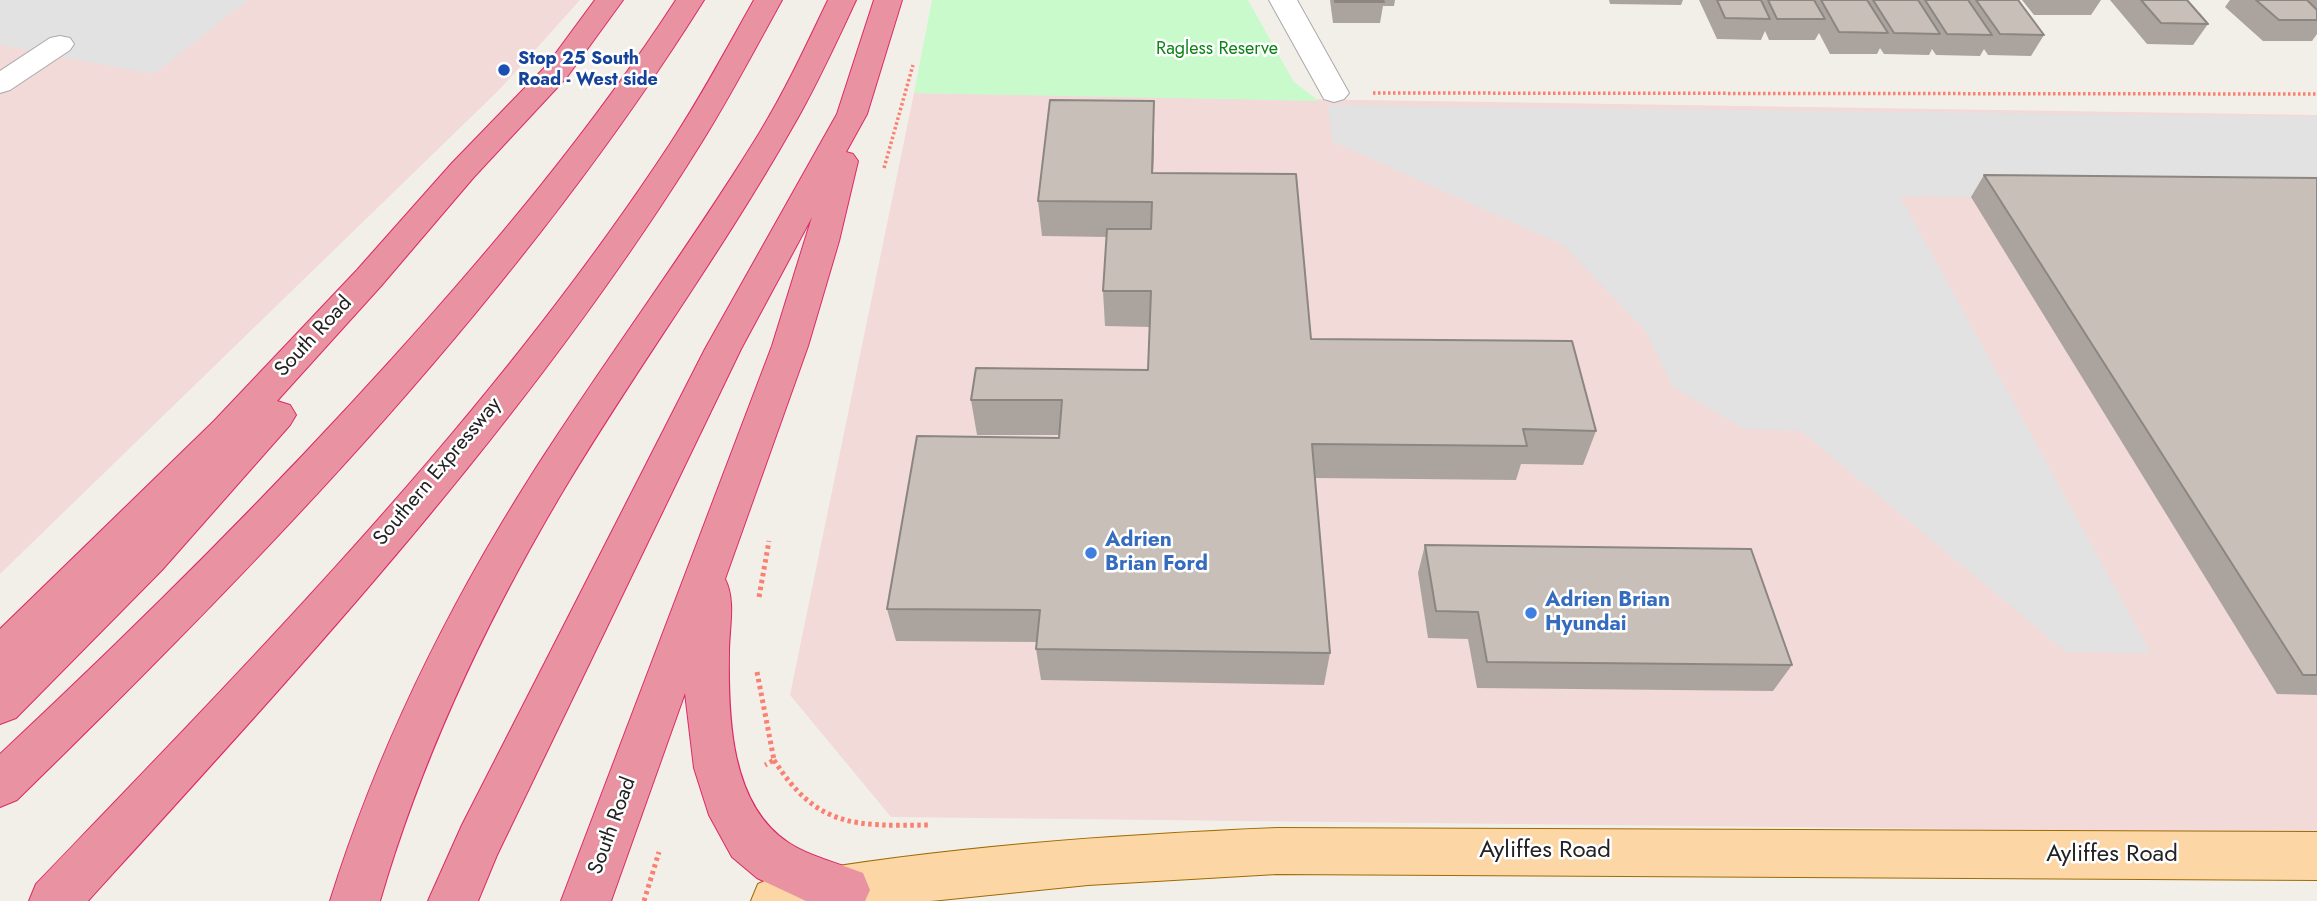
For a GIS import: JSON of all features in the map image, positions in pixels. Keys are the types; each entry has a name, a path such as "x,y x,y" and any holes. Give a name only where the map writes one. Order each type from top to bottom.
{"highway":[{"name":"South Road","path":"0,658 227,431 557,71 609,0"},
{"path":"0,785 83,706 247,541 384,393 506,252 570,171 661,47 690,0"},
{"name":"Southern Expressway","path":"54,901 311,622 464,445 640,211 717,92 768,0"},
{"path":"355,901 397,775 414,734 479,601 536,506 776,130 842,0"},
{"name":"South Road","path":"586,901 809,289 852,114 888,0"},
{"path":"0,704 147,558 390,291 535,115 557,71"},
{"name":"South Road","path":"453,901 480,841 723,349 852,114"},
{"path":"712,551 706,706 713,757 727,800 751,844 769,858 783,867 845,890"}],"main road":[{"name":"Ayliffes Road","path":"776,901 940,876 1106,859 1277,851 2317,856"}],"street":[{"path":"1283,0 1334,93"},
{"path":"0,84 60,44"}],"path":[{"path":"881,181 913,64"},
{"path":"1334,93 2317,94"},
{"path":"758,600 772,529"},
{"path":"757,668 774,760 788,785 803,801 821,813 865,824 936,825"},
{"path":"757,769 774,760"},
{"path":"644,901 662,845"}],"shaded area":[{"path":"0,0 580,0 500,89 0,574"},
{"path":"0,0 248,0 154,74 0,45"},
{"path":"914,93 2317,115 2317,833 891,817 790,695"},
{"path":"1328,105 2317,117 2317,201 1900,196 2151,653 2066,652 1801,431 1744,429 1673,387 1645,330 1563,245 1332,141"}],"green space":[{"name":"Ragless Reserve","path":"932,0 1248,0 1294,82 1319,101 914,93"}],"building":[{"path":"1383,0 1384,2 1335,2"},
{"path":"1717,0 1761,0 1770,19 1725,18"},
{"path":"1768,0 1814,0 1825,19 1777,19"},
{"path":"1821,0 1867,0 1888,33 1839,32"},
{"path":"1873,0 1918,0 1940,34 1894,33"},
{"path":"1925,0 1968,0 1992,35 1947,34"},
{"path":"1976,0 2018,0 2044,35 2000,34"},
{"path":"2141,0 2187,0 2208,24 2161,23"},
{"path":"2256,0 2307,0 2317,10 2317,20 2279,20"},
{"path":"1050,100 1154,101 1152,173 1296,174 1311,339 1572,341 1596,431 1523,429 1527,446 1312,444 1330,653 1036,649 1040,610 887,609 917,436 1059,438 1062,400 971,400 976,368 1148,370 1151,291 1103,291 1107,229 1151,229 1152,202 1038,201"},
{"path":"1984,175 2317,178 2317,675 2303,675"},
{"path":"1425,545 1751,549 1792,665 1487,662 1478,612 1436,611"}],"place":[{"name":"Stop 25 South Road - West side","path":"504,70"},
{"name":"Adrien Brian Ford","path":"1091,553"},
{"name":"Adrien Brian Hyundai","path":"1531,613"}]}
